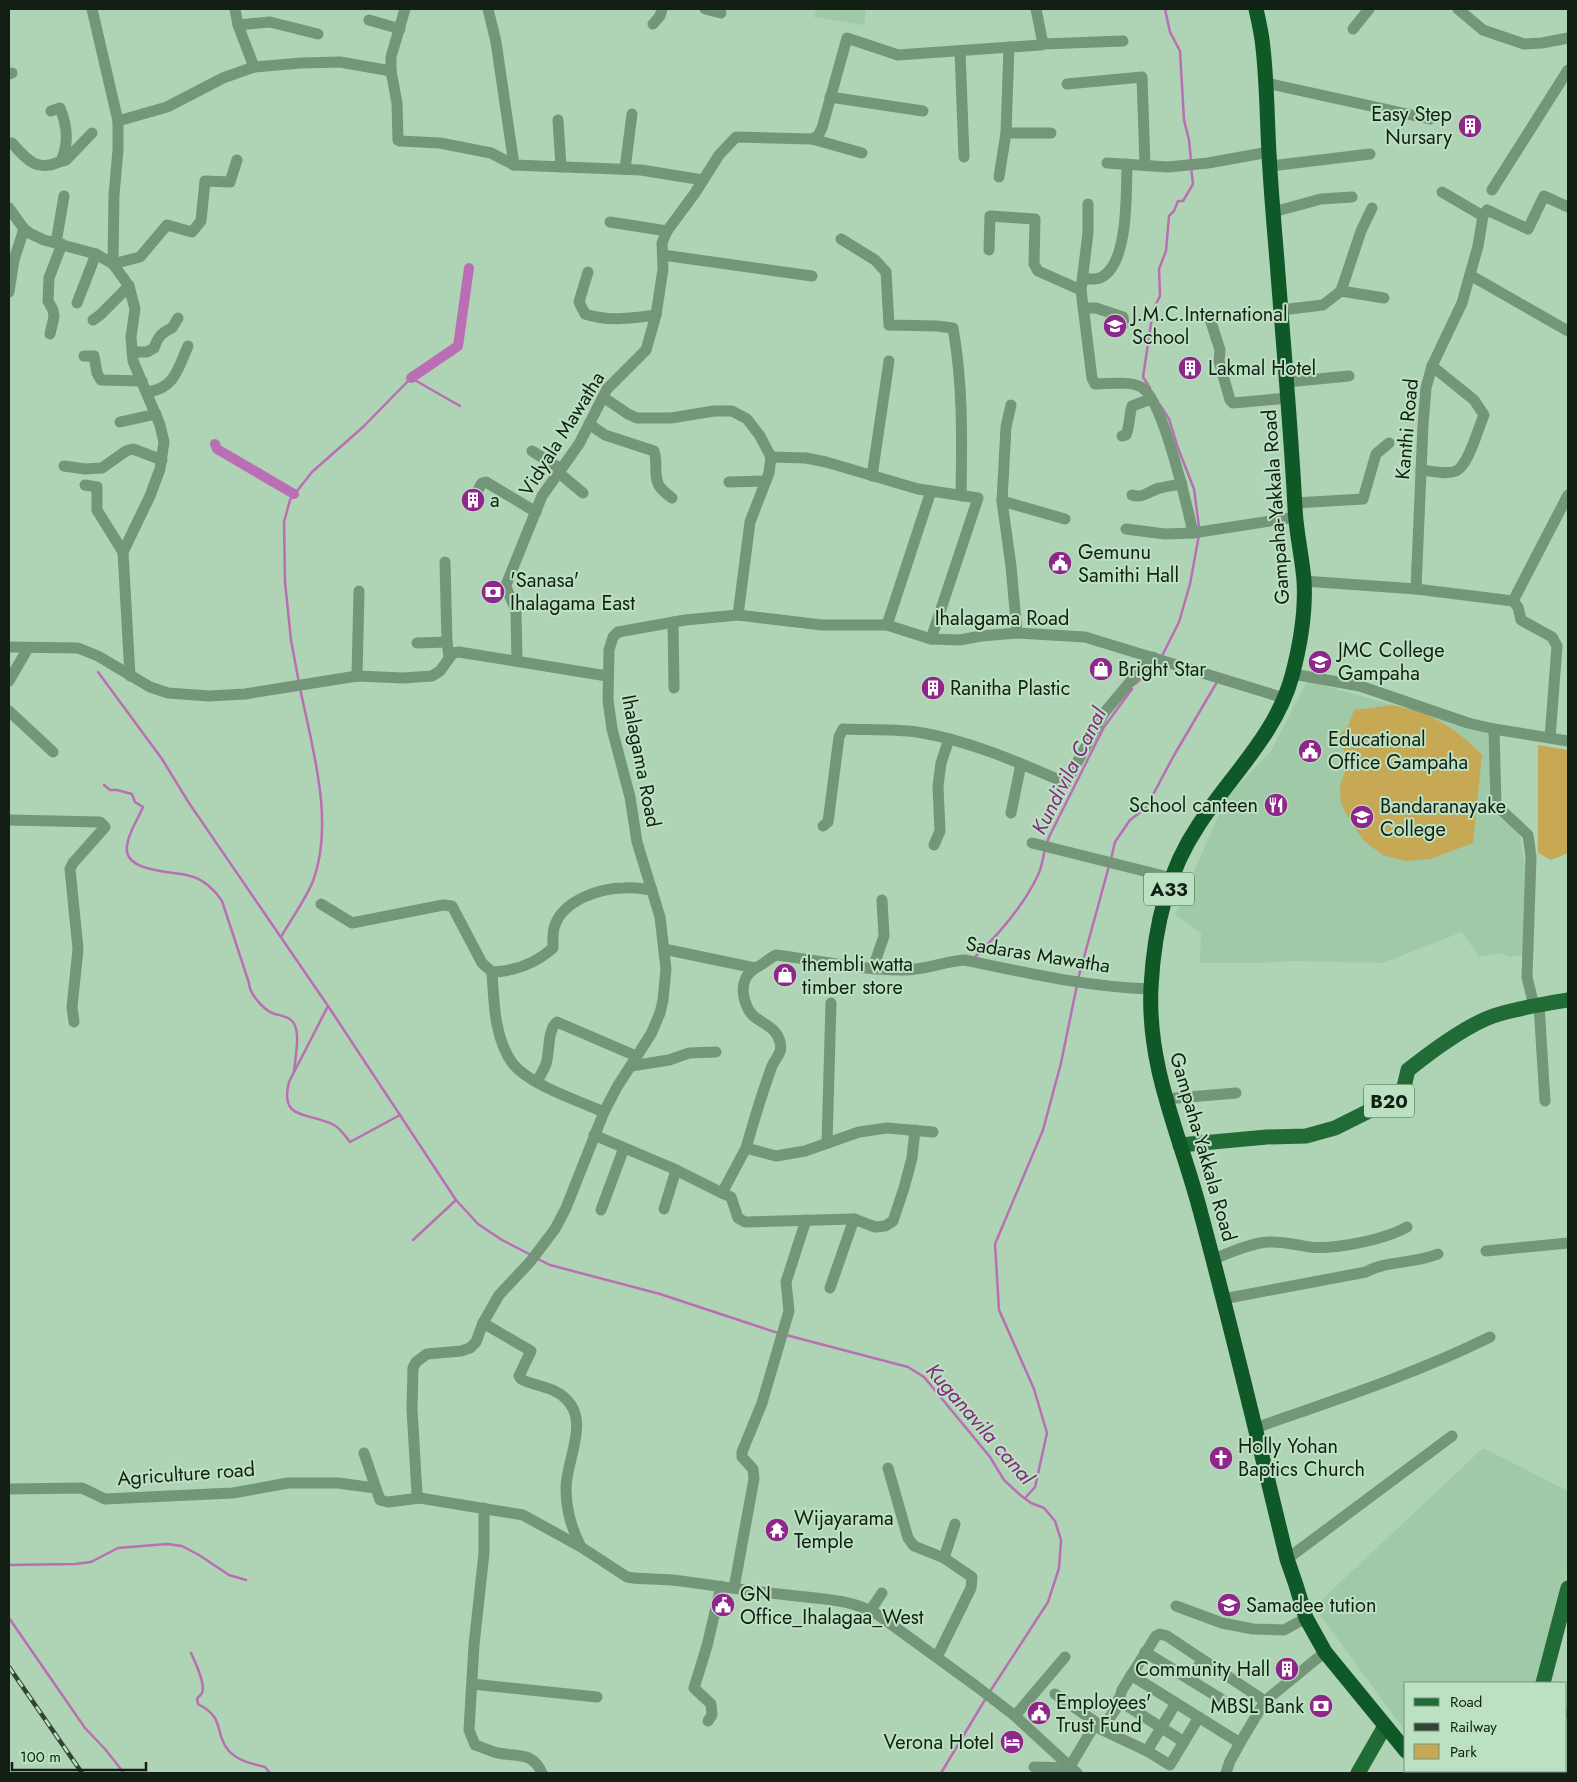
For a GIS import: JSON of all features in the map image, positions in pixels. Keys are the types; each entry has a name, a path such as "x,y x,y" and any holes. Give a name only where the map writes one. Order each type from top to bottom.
{"highway":[{"name":"Gampaha-Yakkala Road","path":"1256,9 1263,45 1269,159 1295,510 1304,581 1304,613 1293,674 1284,698 1261,742 1199,824 1180,855 1172,878 1154,948 1151,1022 1157,1069 1200,1208 1286,1559 1306,1618 1325,1652 1404,1749"}],"main road":[{"name":"B20","path":"1180,1145 1267,1137 1306,1136 1335,1128 1395,1098 1403,1091 1408,1070 1449,1040 1492,1016 1568,1000"},
{"path":"1544,1682 1568,1588"},
{"path":"1358,1773 1385,1726"}],"street":[{"path":"92,9 118,121 113,264"},
{"path":"235,9 238,25 254,67"},
{"path":"405,9 391,57 391,71 397,103 398,140 492,152 514,165 625,169 673,174 703,180"},
{"path":"488,9 496,42 514,165"},
{"path":"653,24 660,16 662,9"},
{"path":"705,9 721,13"},
{"path":"1036,9 1043,44"},
{"path":"1353,29 1368,9"},
{"path":"1458,9 1483,30 1524,44 1568,38"},
{"path":"368,20 400,29"},
{"path":"238,25 270,22 318,34"},
{"path":"812,139 818,136 822,128 847,38 898,55 1043,44 1123,41"},
{"path":"999,177 1006,133 1009,47"},
{"path":"960,51 964,157"},
{"path":"118,121 166,107 223,78 254,67 340,62 391,71"},
{"path":"1492,190 1568,70"},
{"path":"1068,84 1142,77 1145,165"},
{"path":"1266,83 1430,118"},
{"path":"830,97 923,111"},
{"path":"51,111 60,108 66,128 66,144 61,161"},
{"path":"625,169 632,114"},
{"path":"558,120 560,167"},
{"path":"9,143 12,143 34,165 53,165 66,160 92,133"},
{"path":"1006,133 1051,133"},
{"name":"Vidyala Mawatha","path":"517,661 516,612 506,585 542,496 579,444 607,389 646,350 656,315 663,255 662,243 666,231 719,155 736,137 812,139"},
{"path":"812,139 862,153"},
{"path":"1107,163 1168,167 1370,154"},
{"path":"113,264 140,257 167,225 192,232 201,221 205,181 230,182 237,160"},
{"path":"989,250 990,216 1035,219 1034,264 1038,271 1082,284 1103,277 1110,271 1118,258 1124,229 1127,164"},
{"path":"1442,192 1483,216 1487,210 1528,230 1544,196 1568,206"},
{"path":"50,334 54,317 53,310 48,301 49,278 59,244 64,196"},
{"path":"1273,212 1320,199 1352,197"},
{"path":"1088,204 1088,233 1082,284 1083,308 1092,378 1096,384 1136,384 1145,390 1151,399 1159,414 1182,484 1194,533"},
{"path":"9,208 24,229 44,240 96,254 113,264 129,286 135,309 131,337 133,361 156,414 164,442 160,469 143,514 123,552"},
{"path":"1281,310 1324,305 1341,291 1372,208"},
{"name":"Kanthi Road","path":"1416,589 1426,388 1432,366 1462,303 1478,246 1483,216"},
{"path":"610,222 666,231"},
{"path":"9,292 14,260 24,229"},
{"path":"841,239 875,260 886,272 889,326 920,325 953,328 961,388 961,496"},
{"path":"77,303 96,254"},
{"path":"663,255 812,276"},
{"path":"588,272 579,302 585,314 615,320 656,315"},
{"path":"1470,275 1568,330"},
{"path":"93,320 129,286"},
{"path":"1341,291 1384,298"},
{"path":"1083,308 1096,308 1117,315 1123,318 1124,324"},
{"path":"1209,316 1220,350 1219,361 1230,400 1233,404 1288,398"},
{"path":"132,352 146,352 154,348 157,338 172,328 178,318"},
{"path":"147,392 155,391 175,378 188,346"},
{"path":"84,356 94,356 97,373 101,380 142,381"},
{"path":"872,476 889,361"},
{"path":"1421,470 1446,473 1456,471 1464,465 1484,415 1474,400 1432,366"},
{"path":"1287,382 1349,376"},
{"path":"603,397 637,418 671,418 714,411 732,411 747,418 760,436 771,457 769,473 750,522 738,616"},
{"path":"1122,436 1129,429 1129,414 1132,406 1151,399"},
{"path":"1011,405 1006,427 1002,501 1011,566 1017,633"},
{"path":"120,422 156,414"},
{"path":"589,424 605,435 654,451 657,482 672,498"},
{"path":"1126,529 1165,534 1194,533 1295,510 1363,499 1376,454 1389,443"},
{"path":"64,466 85,469 102,468 126,451 133,450 162,460"},
{"path":"532,451 560,471 583,493"},
{"path":"771,457 806,458 918,489 978,498 931,639"},
{"path":"729,482 766,481"},
{"path":"478,490 482,482 486,482 536,512"},
{"path":"1132,495 1138,497 1146,495 1155,489 1182,484"},
{"path":"85,485 97,487 97,510 123,552 130,676"},
{"path":"886,625 931,491"},
{"path":"1513,601 1568,495"},
{"path":"1002,501 1065,519"},
{"path":"445,562 449,657"},
{"path":"1304,581 1416,589 1513,601 1518,607 1521,620 1552,637 1557,646 1550,738"},
{"path":"357,676 359,591"},
{"name":"Ihalagama Road","path":"420,1498 417,1494 412,1425 413,1368 416,1362 427,1354 470,1348 476,1342 483,1323 499,1295 530,1262 555,1229 566,1208 604,1112 651,1034 664,1000 666,969 660,918 637,842 630,797 612,729 608,700 609,650 613,637 618,632 673,622 738,616 822,625 886,625 931,639 960,640 1017,633 1085,637 1284,698"},
{"path":"673,622 674,688"},
{"path":"417,643 447,642"},
{"path":"9,647 78,648 98,656 150,687 168,693 188,695 245,694 357,676 403,678 432,676 440,672 453,653 466,652 607,676"},
{"path":"9,681 28,648"},
{"path":"823,826 828,822 839,737 844,729 915,732 949,739 1021,764 1066,783 1104,713 1153,657"},
{"path":"1293,674 1360,686 1440,714 1494,729 1568,741"},
{"path":"9,711 52,752"},
{"path":"1494,729 1496,805 1528,835 1531,857 1527,977 1537,1005 1545,1101"},
{"path":"934,845 940,831 938,786 940,771 949,739"},
{"path":"1011,813 1021,764"},
{"path":"9,820 100,822 105,827 73,863 70,869 78,949 72,1007 74,1022"},
{"path":"1032,843 1172,878"},
{"path":"321,904 352,923 443,905 452,906 482,964 492,972 523,967 542,957 553,948 552,935 555,924 562,913 573,904 600,891 625,888 652,890"},
{"path":"873,968 884,936 882,900"},
{"path":"664,949 755,968"},
{"name":"Sadaras Mawatha","path":"755,968 762,966 776,955 873,968 903,970 932,967 954,960 965,960 1050,978 1151,989"},
{"path":"722,1193 746,1148 774,1062 780,1054 781,1044 778,1036 773,1029 756,1018 746,1005 745,980 748,974 755,968"},
{"path":"492,972 495,1013 503,1044 513,1063 525,1075 604,1112"},
{"path":"827,1143 831,1003"},
{"path":"537,1081 546,1064 552,1031 554,1024 557,1022 633,1061 669,1060 689,1053 716,1052"},
{"path":"1165,1098 1236,1093"},
{"path":"746,1148 776,1156 805,1151 859,1132 887,1128 933,1132"},
{"path":"594,1134 676,1170 731,1197 738,1218 745,1222 854,1219 875,1227 885,1226 893,1221 912,1158 915,1130"},
{"path":"601,1210 624,1148"},
{"path":"664,1209 676,1170"},
{"path":"830,1288 854,1219"},
{"path":"734,1588 754,1479 753,1468 742,1457 742,1452 762,1403 789,1311 786,1282 806,1220"},
{"path":"1213,1259 1268,1242 1318,1248 1347,1245 1381,1238 1397,1233 1407,1227"},
{"path":"1486,1251 1568,1243"},
{"path":"1223,1299 1366,1272 1377,1266 1428,1258 1438,1254"},
{"path":"483,1323 531,1351 520,1376 521,1379 558,1392 572,1407 577,1420 576,1436 567,1469 566,1502 574,1533 581,1546"},
{"path":"1255,1428 1372,1387 1449,1357 1490,1337"},
{"path":"1286,1559 1452,1436"},
{"path":"364,1453 375,1488 380,1500 384,1502 420,1498 524,1516 581,1546 626,1577 667,1579 836,1599 852,1603 870,1611 937,1657 1015,1716 1073,1770"},
{"path":"888,1468 908,1538 914,1546 944,1558 972,1577 970,1588 937,1657"},
{"name":"Agriculture road","path":"9,1489 82,1488 105,1499 233,1493 288,1483 338,1483 375,1488"},
{"path":"484,1508 484,1553 476,1627 469,1730 474,1744 498,1753 529,1757 539,1765 542,1773"},
{"path":"944,1558 955,1524"},
{"path":"708,1721 712,1715 711,1704 694,1688 707,1646 721,1586"},
{"path":"870,1611 882,1593"},
{"path":"1176,1606 1222,1623 1254,1629 1284,1630 1306,1618"},
{"path":"1094,1726 1108,1720 1117,1707 1122,1690 1131,1675 1156,1636 1160,1634 1167,1636 1266,1701"},
{"path":"1145,1652 1226,1702"},
{"path":"1226,1773 1230,1761 1266,1701 1325,1652"},
{"path":"1015,1716 1064,1657"},
{"path":"1190,1680 1202,1660"},
{"path":"1131,1675 1240,1744"},
{"path":"472,1684 596,1697"},
{"path":"1055,1694 1094,1721 1094,1726 1073,1770"},
{"path":"1118,1700 1184,1742"},
{"path":"1147,1751 1176,1703"},
{"path":"1094,1726 1147,1751 1170,1765 1198,1718"},
{"path":"1034,1767 1073,1770"}],"shaded area":[{"path":"816,9 866,9 864,25 814,17"},
{"name":"Bandaranayake College","path":"1307,681 1491,732 1493,799 1520,836 1525,867 1523,955 1508,957 1501,953 1479,957 1462,932 1383,963 1295,961 1200,963 1201,933 1175,915 1226,798 1271,751"},
{"path":"1483,1448 1568,1491 1568,1570 1540,1682 1404,1682 1404,1729 1314,1607"}],"green space":[{"path":"1393,705 1419,712 1450,727 1482,755 1473,843 1430,859 1406,861 1383,855 1364,841 1352,824 1341,804 1340,785 1348,764 1339,736 1349,724 1354,710"},
{"path":"1538,745 1568,750 1568,853 1551,860 1538,853"}],"waterway":[{"path":"1165,9 1170,32 1180,51 1184,120 1189,140 1191,161"},
{"name":"Kundivila Canal","path":"1150,388 1143,377 1153,310 1160,296 1159,269 1166,251 1169,216 1174,211 1178,201 1183,201 1193,184 1191,167"},
{"path":"411,378 458,346 469,268"},
{"path":"299,683 291,640 285,582 284,522 290,500 312,472 363,427 411,378 460,406"},
{"name":"Kundivila Canal","path":"1160,405 1169,419 1194,489 1199,527"},
{"path":"215,444 217,449 294,494"},
{"name":"Kundivila Canal","path":"1162,656 1179,622 1190,584 1199,535"},
{"name":"Kundivila Canal","path":"1135,684 1158,663"},
{"path":"98,672 162,759 189,803 328,1006 456,1200 413,1240"},
{"path":"1111,859 1115,842 1130,820 1146,808 1173,757 1217,682"},
{"path":"281,937 303,902 313,881 319,858 322,834 319,784 300,688"},
{"name":"Kundivila Canal","path":"1047,843 1104,727 1132,689"},
{"path":"104,785 110,790 132,794 135,802 143,807 131,831 127,846 128,855 133,861 151,869 195,877 216,893 222,901 254,996 268,1011 289,1018 295,1026 297,1039 294,1072"},
{"name":"Kundivila Canal","path":"975,957 1018,909 1039,872 1045,849"},
{"path":"1078,979 1109,866"},
{"path":"1025,1498 1035,1487 1047,1433 1034,1389 999,1310 995,1244 1043,1130 1061,1063 1077,985"},
{"path":"328,1006 289,1082 288,1103 298,1113 334,1125 350,1142 400,1115"},
{"path":"456,1200 478,1224 502,1240 531,1255"},
{"path":"538,1259 550,1265 660,1294 778,1333"},
{"name":"Kuganavila canal","path":"786,1335 908,1367 924,1377 990,1457 1004,1480 1031,1503 1044,1508 1055,1521 1061,1540 1059,1568 1048,1602 989,1693"},
{"path":"9,1565 91,1562 118,1548 167,1544 182,1546 229,1575 246,1580"},
{"path":"9,1618 85,1728 124,1773"},
{"path":"191,1653 203,1684 202,1693 197,1699 198,1704 213,1715 224,1744 237,1757 246,1762 265,1767 270,1773"},
{"name":"Kuganavila canal","path":"941,1773 986,1698"}],"railway":[{"path":"9,1667 82,1773"}],"place":[{"name":"Easy Step Nursary","path":"1470,126"},
{"name":"J.M.C.International School","path":"1115,326"},
{"name":"Lakmal Hotel","path":"1190,368"},
{"name":"a","path":"473,500"},
{"name":"Gemunu Samithi Hall","path":"1060,563"},
{"name":"'Sanasa' Ihalagama East","path":"493,592"},
{"name":"JMC College Gampaha","path":"1320,662"},
{"name":"Bright Star","path":"1101,669"},
{"name":"Ranitha Plastic","path":"933,688"},
{"name":"Educational Office Gampaha","path":"1310,751"},
{"name":"School canteen","path":"1276,805"},
{"name":"Bandaranayake College","path":"1362,817"},
{"name":"thembli watta timber store","path":"785,975"},
{"name":"Holly Yohan Baptics Church","path":"1221,1458"},
{"name":"Wijayarama Temple","path":"777,1530"},
{"name":"GN Office_Ihalagaa_West","path":"723,1605"},
{"name":"Samadee tution","path":"1229,1605"},
{"name":"Community Hall","path":"1287,1669"},
{"name":"MBSL Bank","path":"1321,1706"},
{"name":"Employees' Trust Fund","path":"1039,1713"},
{"name":"Verona Hotel","path":"1012,1742"}]}
